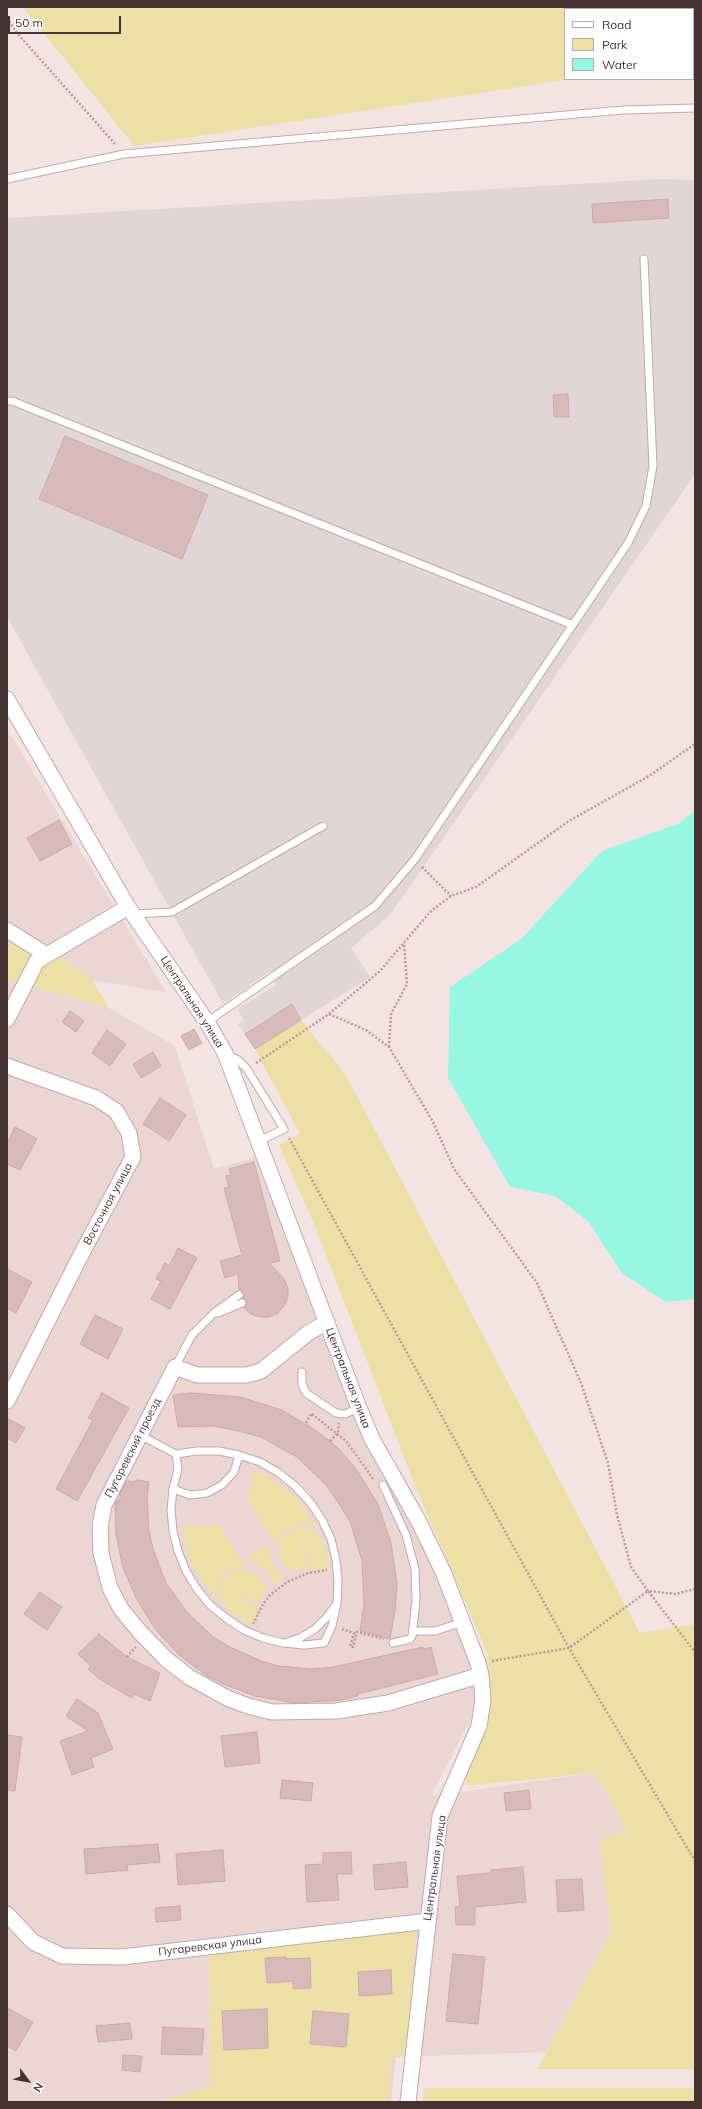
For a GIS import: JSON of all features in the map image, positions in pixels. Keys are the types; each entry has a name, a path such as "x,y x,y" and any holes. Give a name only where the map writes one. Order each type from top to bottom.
{"street":[{"name":"Центральная улица","path":"7,699 130,911 207,1022 225,1053 359,1408 372,1439 419,1522 463,1622 479,1669 483,1700 479,1726 440,1816 408,2102"},
{"path":"7,1019 37,961 130,911"},
{"path":"7,930 47,955"},
{"name":"Восточная улица","path":"7,1066 96,1098 116,1111 129,1133 133,1157 7,1401"},
{"path":"175,1367 185,1372 197,1375 247,1375 261,1371 308,1333 327,1322"},
{"name":"Пугоревский проезд","path":"175,1367 104,1505 100,1526 101,1553 110,1588 121,1609 166,1659 189,1677 227,1698 248,1706 272,1712 336,1711 388,1703 479,1669"},
{"name":"Пугаревская улица","path":"7,1914 33,1942 62,1956 122,1957 428,1921"}],"lane":[{"path":"7,179 124,154 623,110 695,108"},
{"path":"207,1022 375,906 414,859 628,543 646,506 653,466 644,259"},
{"path":"7,402 12,401 573,625"},
{"path":"130,911 172,912 323,826"},
{"path":"225,1053 238,1060 247,1069 284,1129 259,1141"},
{"path":"175,1367 192,1335 204,1322 239,1295"},
{"path":"204,1322 230,1307 242,1303"},
{"path":"302,1372 302,1384 306,1393 336,1413 345,1414 359,1408"},
{"path":"140,1434 176,1454 197,1451 219,1451 239,1455 260,1462 279,1473 295,1486 310,1502 322,1520 331,1539 337,1570 337,1603 332,1626 324,1643 304,1645 283,1643 250,1632 226,1618 210,1605 197,1589 186,1571 178,1551 173,1531 171,1510 173,1489 178,1469 176,1454"},
{"path":"173,1489 190,1495 207,1493 222,1485 234,1472 239,1455"},
{"path":"383,1484 406,1535 414,1569 416,1601 413,1632 410,1638 392,1642"},
{"path":"283,1643 300,1638 315,1629 327,1617 337,1603"},
{"path":"413,1632 435,1631 463,1622"}],"path":[{"path":"7,18 17,33 124,154"},
{"path":"247,1069 329,1014 380,971 430,912 451,896 476,886 569,822 649,776 695,744"},
{"path":"414,859 451,896"},
{"path":"388,1047 391,1014 407,984 404,943"},
{"path":"329,1014 366,1030 388,1047 432,1122 454,1169 537,1283 580,1383 608,1463 617,1515 631,1567 695,1652"},
{"path":"284,1129 569,1648 695,1861"},
{"path":"312,1414 338,1433 355,1452 375,1481"},
{"path":"330,1441 338,1433"},
{"path":"250,1632 262,1606 273,1592 287,1582 308,1573 337,1570"},
{"path":"479,1669 569,1648 648,1591 676,1594 695,1589"},
{"path":"350,1633 354,1634 350,1646 353,1647 357,1632 392,1642"}],"shaded area":[{"path":"660,179 695,180 695,474 390,915 351,948 370,977 255,1049 238,1024 244,1021 237,1009 276,985 269,972 223,1004 7,617 7,218"},
{"path":"7,729 166,992 92,980 7,921"},
{"path":"7,979 109,1008 175,1046 214,1169 256,1157 314,1312 438,1577 473,1665 477,1698 475,1711 431,1796 595,1773 628,1831 601,1839 611,1933 546,2052 396,2057 391,2102 7,2102"}],"green space":[{"path":"23,7 695,7 695,61 694,8 564,8 564,80 565,80 134,146"},
{"path":"7,921 92,980 109,1008 7,979"},
{"path":"301,1020 346,1075 640,1633 695,1624 695,2069 537,2069 611,1933 600,1839 628,1831 595,1773 465,1786 488,1655 414,1483 314,1224 279,1145 300,1134 255,1049"},
{"path":"253,1470 267,1476 291,1493 301,1504 317,1529 307,1525 297,1525 288,1528 280,1535 276,1544 247,1499 253,1483"},
{"path":"183,1524 196,1527 218,1524 245,1566 229,1570 222,1576 217,1592 219,1601 209,1591 193,1567 184,1539"},
{"path":"297,1527 313,1530 319,1535 324,1546 329,1569 303,1571 309,1561 309,1556 302,1548 301,1549 304,1552 307,1561 302,1569 293,1571 285,1567 278,1552 279,1544 283,1536"},
{"path":"268,1545 272,1564 285,1579 275,1585 265,1568 248,1558 253,1552"},
{"path":"240,1569 255,1573 266,1588 260,1600 250,1601 243,1595 241,1597 249,1604 261,1603 252,1625 232,1614 220,1599 221,1583 232,1571"},
{"path":"416,1928 408,2052 391,2058 388,2102 158,2102 210,2087 209,1948"},
{"path":"425,2088 695,2088 695,2102 422,2102"}],"water":[{"path":"695,810 695,1299 666,1302 622,1273 588,1221 555,1196 510,1187 448,1078 450,987 521,939 602,851 680,823"}],"building":[{"path":"668,199 669,218 593,223 592,204"},
{"path":"568,394 569,417 554,417 553,395"},
{"path":"65,436 208,495 182,559 39,499"},
{"path":"59,820 72,844 40,861 27,838"},
{"path":"292,1004 301,1020 255,1049 245,1034"},
{"path":"70,1011 84,1021 76,1032 62,1022"},
{"path":"194,1029 202,1043 189,1050 181,1036"},
{"path":"107,1030 126,1044 110,1066 92,1053"},
{"path":"153,1052 161,1066 141,1078 133,1064"},
{"path":"160,1098 186,1115 169,1141 143,1124"},
{"path":"15,1127 37,1139 20,1170 7,1164 7,1143"},
{"path":"254,1162 280,1261 269,1263 284,1279 288,1288 288,1297 284,1306 278,1313 269,1317 260,1317 251,1314 244,1308 247,1301 243,1298 243,1292 239,1290 238,1274 225,1278 220,1261 242,1255 224,1188 229,1187 226,1176 231,1175 229,1169"},
{"path":"178,1248 197,1258 170,1309 151,1299 161,1281 156,1279 165,1263 169,1266"},
{"path":"7,1269 32,1282 16,1313 7,1308"},
{"path":"95,1315 123,1329 108,1359 80,1344"},
{"path":"102,1393 129,1408 77,1501 56,1489 93,1420 88,1418"},
{"path":"190,1393 240,1397 282,1410 317,1431 338,1448 356,1469 378,1504 391,1543 397,1584 395,1612 390,1639 360,1631 364,1603 362,1561 350,1521 327,1486 297,1457 261,1437 213,1426 178,1427 173,1395"},
{"path":"7,1418 25,1428 16,1443 7,1438"},
{"path":"137,1480 149,1482 147,1496 149,1531 153,1549 166,1583 187,1612 213,1637 228,1646 261,1661 279,1666 311,1669 333,1667 423,1647 424,1649 431,1647 438,1674 358,1694 358,1696 341,1700 295,1703 255,1696 223,1684 207,1676 179,1655 156,1630 137,1600 123,1568 116,1534 115,1504 117,1500 120,1500 120,1493 126,1481 134,1482"},
{"path":"40,1592 62,1607 47,1630 24,1614"},
{"path":"99,1634 127,1657 160,1673 150,1701 134,1694 132,1698 101,1680 88,1669 91,1666 78,1654"},
{"path":"77,1699 98,1713 113,1749 91,1758 94,1767 72,1775 60,1741 88,1731 66,1716"},
{"path":"257,1732 260,1763 225,1767 221,1736"},
{"path":"7,1735 22,1737 15,1791 7,1790"},
{"path":"282,1780 313,1783 311,1801 280,1798"},
{"path":"529,1790 531,1809 506,1811 504,1793"},
{"path":"158,1844 160,1862 127,1865 128,1870 86,1874 84,1849"},
{"path":"223,1850 225,1881 178,1885 176,1854"},
{"path":"351,1852 352,1874 337,1874 339,1900 307,1902 305,1865 323,1864 323,1853"},
{"path":"406,1862 408,1887 375,1890 373,1865"},
{"path":"523,1867 526,1902 475,1907 475,1925 456,1925 455,1907 460,1907 457,1876 491,1873 491,1870"},
{"path":"582,1879 584,1910 558,1912 556,1880"},
{"path":"180,1906 181,1920 156,1922 155,1908"},
{"path":"453,1954 485,1957 478,2024 446,2021"},
{"path":"286,1957 286,1959 310,1958 311,1988 293,1989 293,1981 267,1983 265,1958"},
{"path":"391,1970 392,1994 359,1996 358,1972"},
{"path":"7,2008 33,2022 16,2051 7,2046"},
{"path":"267,2009 268,2048 224,2050 222,2011"},
{"path":"313,2011 349,2014 346,2047 310,2044"},
{"path":"130,2023 132,2039 98,2042 96,2026"},
{"path":"163,2027 204,2029 202,2055 161,2054"},
{"path":"123,2055 142,2056 140,2072 122,2070"}]}
